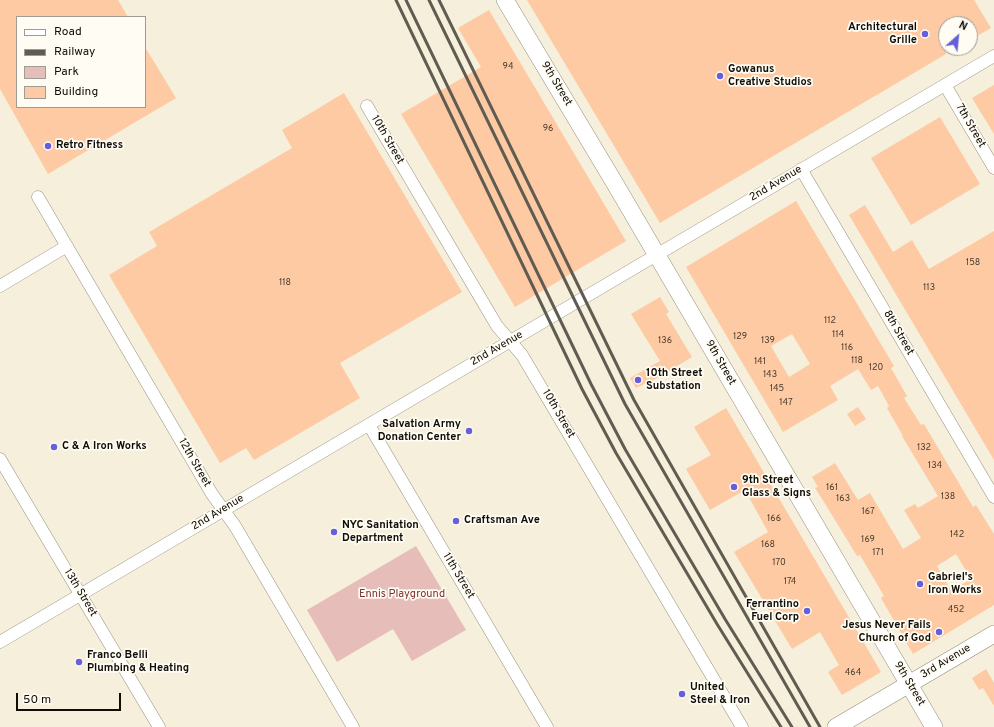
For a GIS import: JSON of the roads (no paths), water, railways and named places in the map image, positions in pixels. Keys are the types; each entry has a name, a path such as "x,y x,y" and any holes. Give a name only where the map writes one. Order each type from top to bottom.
{"main road":[{"name":"9th Street","path":"505,0 934,727"},
{"name":"3rd Avenue","path":"836,727 994,634"}],"street":[{"name":"2nd Avenue","path":"0,642 994,56"},
{"name":"7th Street","path":"945,84 994,168"},
{"name":"10th Street","path":"367,106 497,326 522,355 742,727"},
{"name":"8th Street","path":"801,169 994,497"},
{"name":"12th Street","path":"38,197 212,494 235,526 354,727"},
{"path":"0,286 67,246"},
{"name":"11th Street","path":"369,425 547,727"},
{"name":"13th Street","path":"0,459 159,727"}],"railway":[{"path":"396,0 582,389 616,453 717,624 781,727"},
{"path":"406,0 591,384 625,449 725,619 792,727"},
{"path":"429,0 625,404 810,727"},
{"path":"439,0 634,400 820,727"}],"place":[{"name":"Architectural Grille","path":"925,34"},
{"name":"Gowanus Creative Studios","path":"720,76"},
{"name":"Retro Fitness","path":"48,146"},
{"name":"10th Street Substation","path":"638,380"},
{"name":"Salvation Army Donation Center","path":"469,431"},
{"name":"C & A Iron Works","path":"54,447"},
{"name":"9th Street Glass & Signs","path":"734,487"},
{"name":"Craftsman Ave","path":"456,521"},
{"name":"NYC Sanitation Department","path":"334,532"},
{"name":"Gabriel's Iron Works","path":"920,584"},
{"name":"Ferrantino Fuel Corp","path":"807,611"},
{"name":"Jesus Never Fails Church of God","path":"939,632"},
{"name":"Franco Belli Plumbing & Heating","path":"79,662"},
{"name":"United Steel & Iron","path":"682,694"}],"park label":[{"name":"Ennis Playground","path":"402,595"}]}
